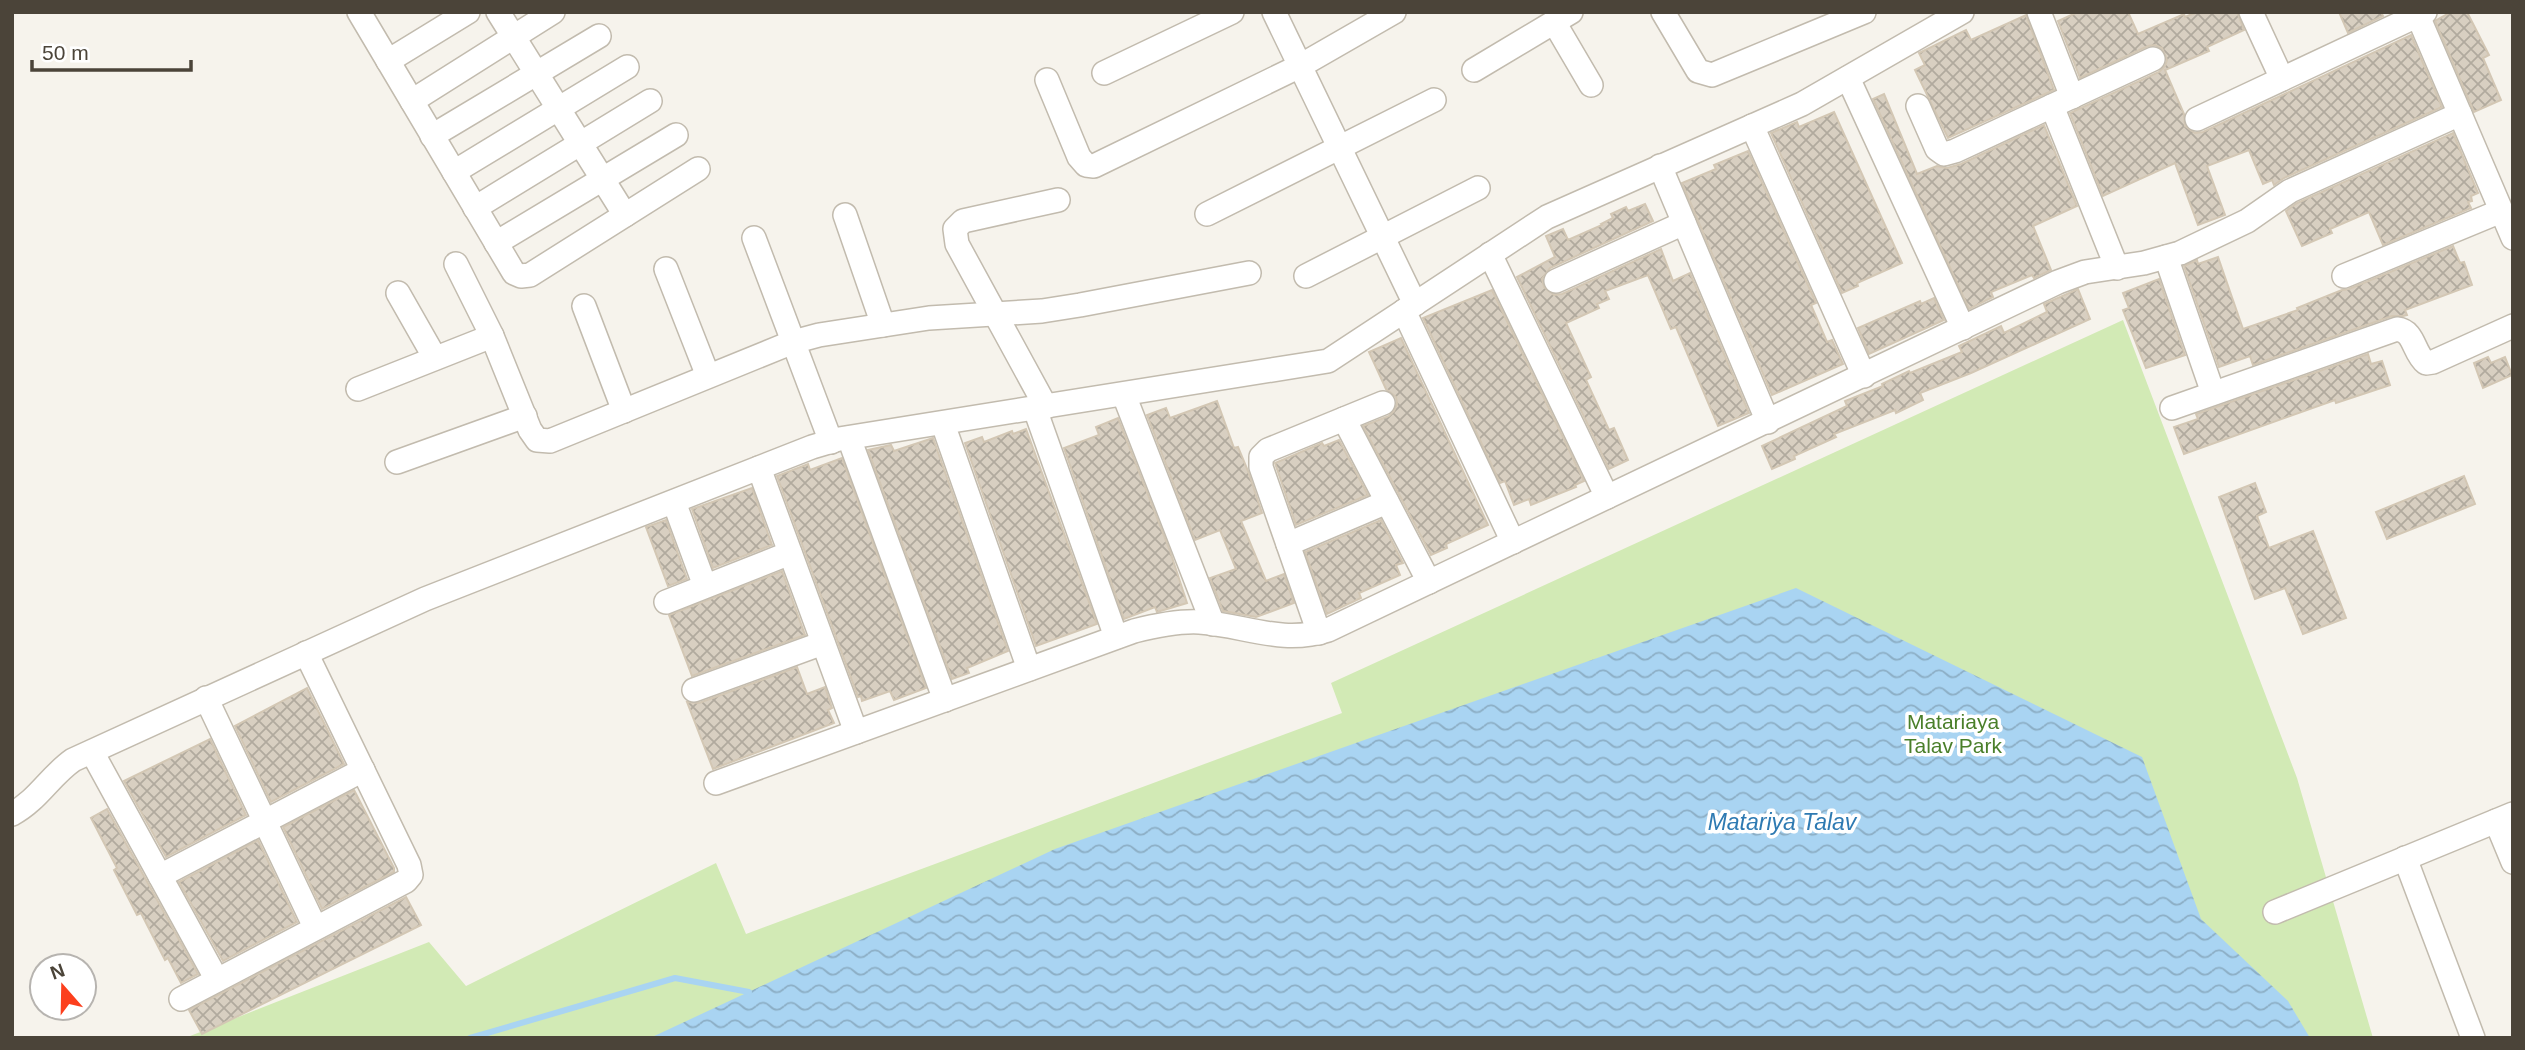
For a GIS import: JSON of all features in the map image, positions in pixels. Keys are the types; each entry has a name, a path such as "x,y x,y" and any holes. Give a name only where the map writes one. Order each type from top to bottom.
{"street":[{"path":"359,12 514,273 521,276 530,275 698,169"},
{"path":"388,61 468,12"},
{"path":"498,12 625,215"},
{"path":"411,101 553,12"},
{"path":"1104,73 1232,12"},
{"path":"1274,12 1382,237 1409,308 1513,542"},
{"path":"1047,80 1079,157 1086,165 1094,166 1300,66 1394,12"},
{"path":"1663,12 1698,71 1712,75 1864,12"},
{"path":"12,814 29,805 59,770 92,752 425,599 759,468 840,440 1328,361 1547,217 1802,104 1962,12"},
{"path":"2039,12 2062,101 2117,268"},
{"path":"2251,12 2282,79"},
{"path":"2197,119 2411,16 2460,114 2513,238"},
{"path":"1474,70 1563,17 1591,85"},
{"path":"432,136 599,36"},
{"path":"1918,106 1937,149 1944,154 2153,59"},
{"path":"454,172 627,67"},
{"path":"1848,78 1963,328"},
{"path":"1207,214 1434,100"},
{"path":"475,208 650,101"},
{"path":"716,783 1149,627 1196,622 1291,638 1319,633 2058,282 2085,272 2166,257 2221,235 2247,221 2290,191 2460,114"},
{"path":"1752,126 1864,376"},
{"path":"496,243 676,135"},
{"path":"1660,166 1768,422"},
{"path":"1306,276 1478,188"},
{"path":"1058,200 963,221 956,229 957,244 1040,408 1116,637"},
{"path":"2344,276 2501,211"},
{"path":"845,215 883,325"},
{"path":"1556,281 1684,223"},
{"path":"754,238 793,342 840,440 945,700"},
{"path":"1490,254 1607,497"},
{"path":"2166,257 2213,393"},
{"path":"456,264 492,336 537,440 550,440 793,342 819,335 929,318 1080,305 1249,273"},
{"path":"666,269 708,376"},
{"path":"398,293 435,358"},
{"path":"584,306 624,411"},
{"path":"2172,408 2397,329 2409,334 2421,359 2426,363 2513,326"},
{"path":"358,389 492,336"},
{"path":"1124,395 1213,624"},
{"path":"1319,633 1261,467 1261,457 1268,450 1383,403"},
{"path":"397,462 525,416"},
{"path":"1344,419 1429,582"},
{"path":"943,424 1029,669"},
{"path":"759,468 856,732"},
{"path":"674,502 705,586"},
{"path":"1288,544 1387,502"},
{"path":"666,601 790,553"},
{"path":"694,690 823,643"},
{"path":"181,999 406,881 411,875 409,865 306,653"},
{"path":"206,698 315,927"},
{"path":"92,752 217,980"},
{"path":"160,876 363,770"},
{"path":"2275,912 2504,817 2513,862"},
{"path":"2405,858 2473,1038"}],"green space":[{"name":"Matariya Talav","path":"2123,320 2297,778 2373,1038 185,1038 429,942 466,986 716,863 746,934 1342,713 1331,683"}],"water":[{"name":"Matariya Talav","path":"1796,588 2142,757 2201,919 2288,1001 2310,1038 650,1038 1055,849"}],"building":[{"path":"2078,12 2128,12 2138,34 2184,14 2185,17 2197,12 2237,12 2244,30 2207,47 2209,51 2165,70 2184,114 2185,126 2195,133 2203,132 2411,35 2442,107 2284,178 2274,185 2272,180 2263,184 2249,150 2207,166 2225,215 2198,225 2175,163 2103,196 2070,113 2159,72 2167,60 2162,48 2148,46 2080,78 2058,21"},
{"path":"2339,12 2381,12 2383,16 2348,33"},
{"path":"2451,12 2467,12 2489,55 2483,58 2501,100 2474,112 2435,21"},
{"path":"2026,15 2054,90 1948,138 1915,70 1925,65 1919,53 1966,30 1971,40"},
{"path":"1884,94 1917,174 1937,166 1947,168 1961,164 2044,125 2077,206 2033,226 2051,270 1991,292 1993,297 1969,309 1873,99"},
{"path":"1834,112 1902,263 1857,283 1858,286 1842,293 1771,133 1797,122 1799,127"},
{"path":"2453,133 2478,193 2471,196 2472,201 2468,202 2471,208 2383,245 2369,212 2330,229 2332,233 2302,246 2286,211 2297,203"},
{"path":"1748,151 1816,303 1811,305 1827,342 1832,340 1843,364 1772,395 1682,183 1716,169 1714,165"},
{"path":"1645,204 1653,221 1550,268 1542,279 1544,287 1554,295 1562,294 1661,249 1673,281 1690,273 1749,413 1718,426 1676,327 1671,329 1648,275 1605,291 1609,299 1597,304 1599,308 1566,323 1591,377 1586,380 1609,430 1614,428 1628,460 1609,469 1517,277 1555,257 1546,236 1563,229 1568,240 1602,225 1613,218 1611,214 1626,207 1628,211"},
{"path":"2453,246 2460,263 2464,262 2472,285 2405,310 2407,315 2392,316 2253,365 2250,356 2219,367 2184,266 2197,260 2198,264 2218,257 2243,329 2298,310 2297,308"},
{"path":"2159,279 2185,355 2146,368 2123,310 2129,308 2123,293"},
{"path":"2078,289 2090,319 1920,393 1923,400 1896,413 1895,410 1834,434 1836,437 1772,469 1762,446 1847,406 1845,401 1883,386 1882,384 1909,371 1910,373 1962,352 1959,346 2001,326 2004,333 2047,312 2044,304"},
{"path":"1492,290 1584,481 1575,485 1576,487 1531,505 1529,499 1514,505 1505,481 1500,483 1423,318"},
{"path":"1934,298 1944,320 1869,354 1858,328 1920,301 1921,304"},
{"path":"1401,338 1488,525 1446,544 1447,548 1431,555 1363,426 1389,416 1397,404 1396,397 1386,389 1369,352"},
{"path":"2368,354 2371,364 2382,361 2390,385 2336,403 2335,400 2184,454 2174,427 2198,419 2196,414"},
{"path":"2488,357 2491,363 2505,357 2512,375 2483,388 2474,363"},
{"path":"1217,401 1234,448 1238,447 1248,471 1262,513 1241,521 1266,581 1284,574 1294,603 1256,617 1223,611 1210,578 1236,569 1220,530 1195,540 1147,415 1166,408 1170,418"},
{"path":"1118,418 1170,551 1187,603 1157,612 1155,607 1124,619 1064,448 1099,435 1096,427"},
{"path":"1026,429 1097,624 1036,646 965,443 982,437 984,442 1012,431 1013,434"},
{"path":"933,438 1008,651 967,668 969,673 952,679 868,450 891,445 894,451"},
{"path":"1339,440 1368,495 1296,525 1275,463 1322,443 1324,446"},
{"path":"842,458 926,688 894,700 890,691 862,701 861,696 858,697 777,476 808,464 810,470"},
{"path":"2464,476 2475,504 2387,539 2376,512"},
{"path":"2255,483 2266,512 2257,516 2269,548 2313,531 2346,618 2303,634 2285,588 2255,599 2219,497"},
{"path":"752,488 772,545 713,568 692,509"},
{"path":"666,520 687,579 668,586 646,527"},
{"path":"1381,520 1403,563 1396,565 1400,575 1359,593 1361,598 1327,614 1305,552"},
{"path":"782,571 805,635 692,676 669,615"},
{"path":"797,667 807,694 825,687 832,708 828,710 834,723 713,769 687,702 699,703"},
{"path":"307,688 344,764 271,802 235,726"},
{"path":"210,739 246,815 166,857 124,781"},
{"path":"354,790 394,872 322,909 283,827"},
{"path":"107,809 198,974 181,983 168,958 165,960 141,913 137,915 91,818"},
{"path":"258,840 297,922 223,961 179,882"},
{"path":"406,897 421,925 202,1034 189,1010"}],"waterway":[{"path":"470,1038 675,978 749,992"}],"park label":[{"name":"Matariaya Talav Park","path":"1953,733"}]}
